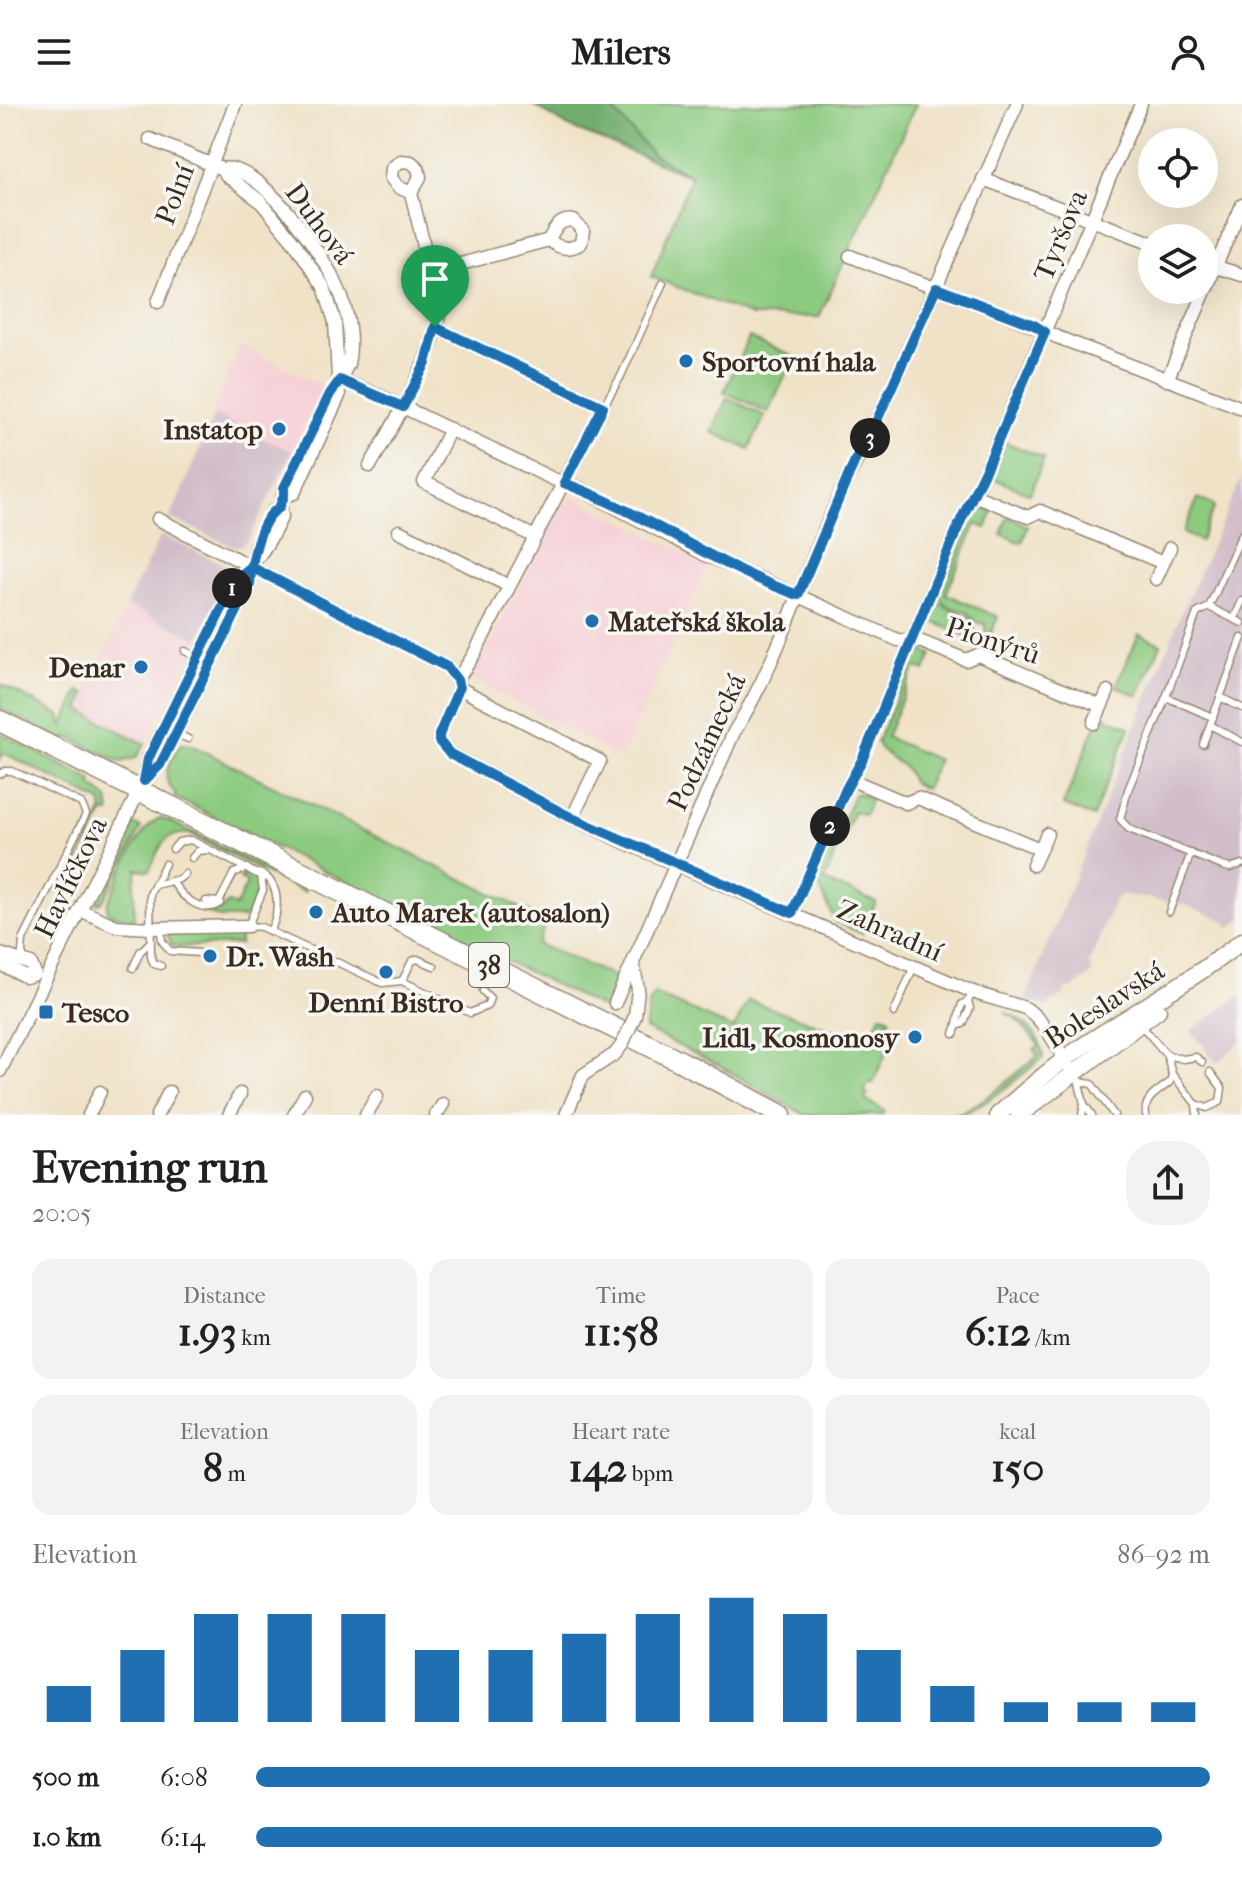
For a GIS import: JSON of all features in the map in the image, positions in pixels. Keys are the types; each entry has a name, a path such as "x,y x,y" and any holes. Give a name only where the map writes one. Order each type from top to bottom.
{"main road":[{"name":"38","path":"0,721 142,786 781,1115"}],"street":[{"name":"Polní","path":"158,302 217,166 235,104"},
{"name":"Podzámecká","path":"615,1003 856,458 869,438 1017,104"},
{"name":"Tyršova","path":"792,913 852,780 1141,104"},
{"name":"Duhová","path":"150,139 217,166 241,171 277,210 324,287 335,322 340,380"},
{"path":"983,179 1138,238"},
{"path":"370,466 426,363 439,314 440,294 435,271 429,266 411,193"},
{"path":"1218,251 1242,205"},
{"path":"435,271 549,240"},
{"path":"850,256 1242,408"},
{"path":"1218,268 1242,275"},
{"path":"1167,380 1196,304"},
{"path":"435,327 603,407 458,684"},
{"path":"176,733 198,658 237,578 267,548 282,516 284,488 319,429 330,394 340,380"},
{"name":"Pionýrů","path":"340,380 564,483 686,542 706,555 898,640 922,642 966,660 978,655 1101,706"},
{"path":"450,429 424,482 535,537"},
{"path":"974,495 1028,517 1040,511 1163,563"},
{"path":"158,519 431,657 447,667 458,684 600,761 572,818"},
{"path":"399,531 509,586"},
{"path":"1156,579 1170,548"},
{"path":"142,786 160,765 211,664 250,585 251,567"},
{"name":"Zahradní","path":"458,684 439,735 439,741 450,754 572,818 914,966 970,997 1025,1008 1051,1036 1077,1077"},
{"path":"1094,723 1108,691"},
{"path":"852,780 906,803 918,798 1040,849"},
{"name":"Havlíčkova","path":"0,1071 40,977 80,910 142,786"},
{"path":"1033,865 1047,834"},
{"path":"80,910 116,926 154,933 248,926"},
{"name":"Boleslavská","path":"998,1115 1065,1059 1138,1020 1242,941"},
{"path":"0,954 31,964 40,977"},
{"name":"Podzámecká","path":"566,1115 583,1075 615,1054 635,1016 638,989 633,962"},
{"path":"0,964 26,977 40,977"},
{"path":"1019,1115 1077,1077 1138,1020"},
{"path":"89,1115 100,1092"},
{"path":"157,1115 169,1092"},
{"path":"229,1115 240,1094"},
{"path":"294,1115 305,1095"},
{"path":"366,1115 377,1096"}],"lane":[{"path":"603,407 621,376 663,283"},
{"path":"1242,534 1209,607 1197,613 1128,790 1120,819 1129,829 1230,868 1242,864"},
{"path":"1234,619 1242,601"},
{"path":"1209,607 1242,623"},
{"path":"1203,744 1242,638"},
{"path":"185,651 211,664"},
{"path":"1166,697 1213,717"},
{"path":"1220,697 1242,708"},
{"path":"1210,725 1242,742"},
{"path":"0,774 12,771 81,803 86,814 23,940 22,953 26,962"},
{"path":"173,849 187,839 268,877 273,885 277,918 270,931"},
{"path":"192,858 198,851 212,850"},
{"path":"1169,912 1191,853"},
{"path":"161,966 154,964 151,957 154,933 150,894 165,864"},
{"path":"174,884 182,897 203,907 216,906 234,873 241,868 254,870 263,880 263,890 248,926 261,927 375,982 402,981 470,1013 486,1008 490,1001 489,994 483,991"},
{"path":"154,886 179,879 185,874"},
{"path":"165,882 188,892"},
{"path":"206,901 221,900"},
{"path":"154,933 170,951 199,953"},
{"path":"133,968 154,933"},
{"path":"402,981 412,961 422,960 434,966"},
{"path":"894,1013 914,966"},
{"path":"956,1030 962,1004 970,997"},
{"path":"1138,1020 1167,1055 1172,1074 1196,1104 1207,1108 1220,1102 1222,1088 1210,1072"},
{"path":"1167,1055 1183,1059 1196,1057 1202,1062"},
{"path":"1146,1115 1148,1099 1170,1082 1172,1074"},
{"path":"1077,1077 1084,1104 1092,1115"},
{"path":"1077,1077 1092,1084 1114,1115"},
{"path":"1082,1115 1084,1104"},
{"path":"1196,1104 1197,1115"}],"shaded area":[{"path":"240,345 323,386 292,452 212,414"},
{"path":"214,415 292,452 248,540 241,546 232,546 170,518"},
{"path":"1242,477 1242,919 1230,928 1224,920 1183,904 1121,894 1115,899 1089,963 1092,972 1087,978 1073,988 1063,989 1065,994 1046,1006 1025,1000 1184,607"},
{"name":"Mateřská škola","path":"574,499 708,564 621,758 471,679 563,504"},
{"path":"161,535 227,566 231,572 198,639 126,605"},
{"name":"Denar","path":"126,605 198,639 136,757 67,737"},
{"path":"1242,994 1242,1041 1217,1063 1191,1031"}],"green space":[{"path":"532,104 608,104 652,154 691,176 569,127"},
{"path":"608,104 916,104 819,317 752,316 651,277 691,176 652,154"},
{"path":"749,337 794,357 768,412 724,392"},
{"path":"727,398 765,416 749,449 712,432"},
{"path":"1005,442 1044,458 1030,494 992,478"},
{"path":"1198,498 1215,506 1200,541 1183,533"},
{"path":"983,507 993,511 986,528 976,524 946,594 998,617 986,645 977,639 985,632 985,624 977,622 966,612 947,606 939,597 977,509"},
{"path":"1008,517 1028,526 1022,543 1001,534"},
{"path":"937,602 972,620 976,635 974,639 931,621"},
{"path":"1139,634 1161,644 1138,696 1116,686"},
{"path":"920,650 932,654 925,671 915,667 886,737 938,760 925,789 913,783 905,768 880,749 877,742 915,652"},
{"path":"0,684 60,715 63,726 79,691 86,694 80,710 145,744 136,758 121,762 68,737 65,741 0,709"},
{"path":"1100,715 1130,727 1093,817 1063,805"},
{"path":"0,733 93,781 90,784 108,799 110,813 103,813 72,874 103,810 101,802 4,753 0,759"},
{"path":"180,744 191,745 547,921 537,944 618,978 604,1009 174,797 176,793 170,788 167,776"},
{"path":"858,793 871,798 865,815 854,811 824,881 876,902 862,934 835,922 817,881 854,795"},
{"path":"160,818 306,888 304,892 190,834 180,834 162,844 149,871 137,869 134,919 108,914 107,904 129,856 144,833"},
{"path":"134,824 141,828 103,901 97,904 98,895"},
{"path":"244,874 255,877 259,885 249,913 244,918 221,918 207,913 221,910 228,903 236,906 247,883 240,879"},
{"path":"240,931 240,944 177,947 168,937 170,933"},
{"path":"654,994 734,1029 748,1000 867,1042 881,1014 890,1018 885,1030 894,1035 873,1083 869,1082 864,1092 868,1094 865,1100 885,1111 882,1115 805,1115 719,1066 645,1029"},
{"path":"1015,1017 1036,1036 1042,1050 1043,1058 987,1101 952,1115 974,1105 1008,1081 1038,1056 1034,1050 1039,1045"}],"place":[{"name":"Sportovní hala","path":"686,361"},
{"name":"Instatop","path":"279,429"},
{"name":"Mateřská škola","path":"592,621"},
{"name":"Denar","path":"141,667"},
{"name":"Auto Marek (autosalon)","path":"316,912"},
{"name":"Dr. Wash","path":"210,956"},
{"name":"Denní Bistro","path":"386,972"},
{"name":"Tesco","path":"46,1012"},
{"name":"Lidl, Kosmonosy","path":"915,1037"}],"route":[{"path":"435,327 426,363 403,407 340,380 330,394 284,488 279,508 273,511 256,545 251,567 250,585 160,765 144,781 148,759 237,578 251,567 447,667 459,688 439,735 439,741 450,754 572,818 792,913 846,789 862,760 961,520 1045,332 936,288 869,438 856,458 798,595 706,555 686,542 564,483 603,407 435,327"}]}
